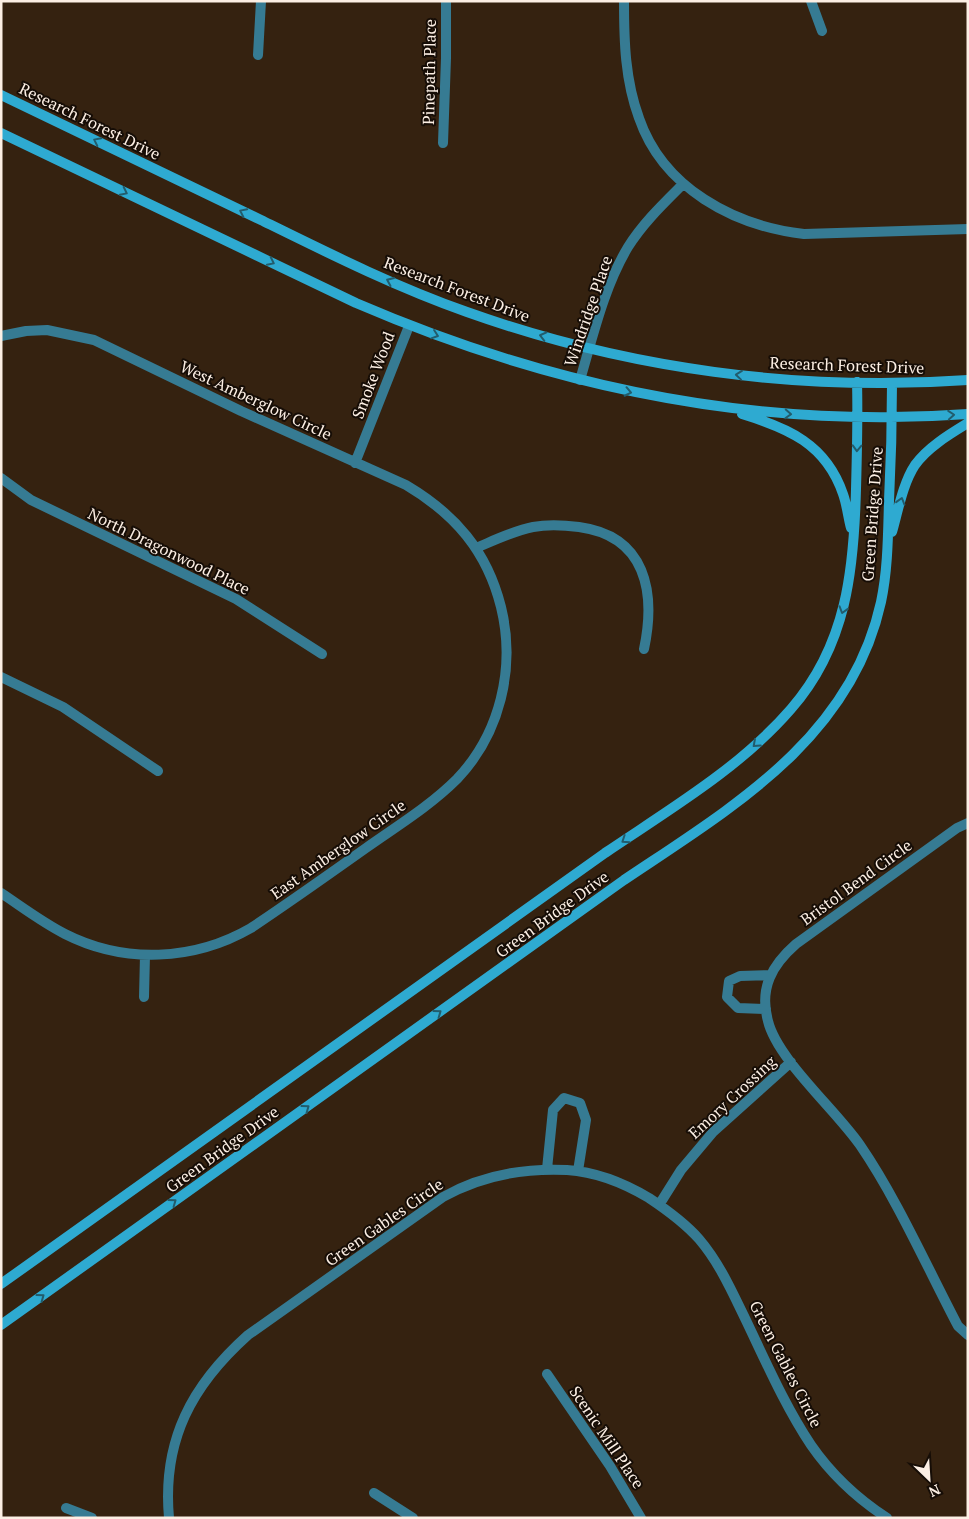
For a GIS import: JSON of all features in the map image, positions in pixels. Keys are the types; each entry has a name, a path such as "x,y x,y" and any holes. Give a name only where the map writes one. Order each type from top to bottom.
{"main road":[{"name":"Research Forest Drive","path":"1,95 305,242 419,294 526,331 636,359 727,374 773,379 892,384 968,380"},
{"path":"1,133 409,326 515,362 580,380 671,401 722,408 892,418 968,414"},
{"name":"Green Bridge Drive","path":"1,1284 605,853 685,799 748,751 792,709 818,671 836,631 848,595 854,545 858,416 857,382"},
{"name":"Green Bridge Drive","path":"1,1325 616,886 704,826 770,776 817,730 847,687 870,634 880,602 888,547 892,384"},
{"path":"722,408 781,426 807,442 828,465 843,494 854,545"},
{"path":"888,547 904,493 915,465 936,444 968,423"}],"street":[{"path":"258,55 261,1"},
{"name":"Pinepath Place","path":"443,143 446,1"},
{"path":"624,1 625,56 629,82 639,120 664,162 683,184 730,215 784,232 814,234 968,229"},
{"path":"811,1 822,31"},
{"name":"Windridge Place","path":"580,380 605,298 627,248 649,219 683,184"},
{"name":"Smoke Wood","path":"355,463 409,326"},
{"name":"West Amberglow Circle","path":"1,336 26,331 47,330 94,340 355,463 406,485 426,496 454,520 476,548"},
{"name":"North Dragonwood Place","path":"1,478 31,500 236,599 322,654"},
{"path":"476,548 511,533 535,526 560,524 590,528 612,535 625,545 637,561 646,581 650,602 644,649"},
{"name":"East Amberglow Circle","path":"1,893 64,934 116,952 145,955 182,953 202,949 231,940 251,928 428,805 470,764 490,730 503,692 507,653 506,634 498,595 492,577 476,548"},
{"path":"1,677 63,707 158,771"},
{"name":"Bristol Bend Circle","path":"968,823 957,828 796,944 778,960 770,975 766,1009 773,1035 780,1049 840,1118 861,1146 879,1176 958,1326 968,1335"},
{"path":"144,997 145,955"},
{"path":"766,1009 738,1008 728,996 728,988 729,980 740,976 770,975"},
{"name":"Emory Crossing","path":"659,1205 681,1170 713,1132 791,1062"},
{"path":"547,1169 553,1110 564,1098 580,1103 586,1120 578,1171"},
{"name":"Green Gables Circle","path":"169,1518 170,1471 177,1438 197,1391 221,1359 248,1336 443,1197 477,1181 505,1173 547,1169 578,1171 615,1180 675,1215 710,1253 726,1280 796,1420 811,1444 839,1479 874,1514 887,1518"},
{"name":"Scenic Mill Place","path":"546,1374 610,1466 640,1518"},
{"path":"374,1493 413,1518"},
{"path":"66,1508 92,1518"}]}
